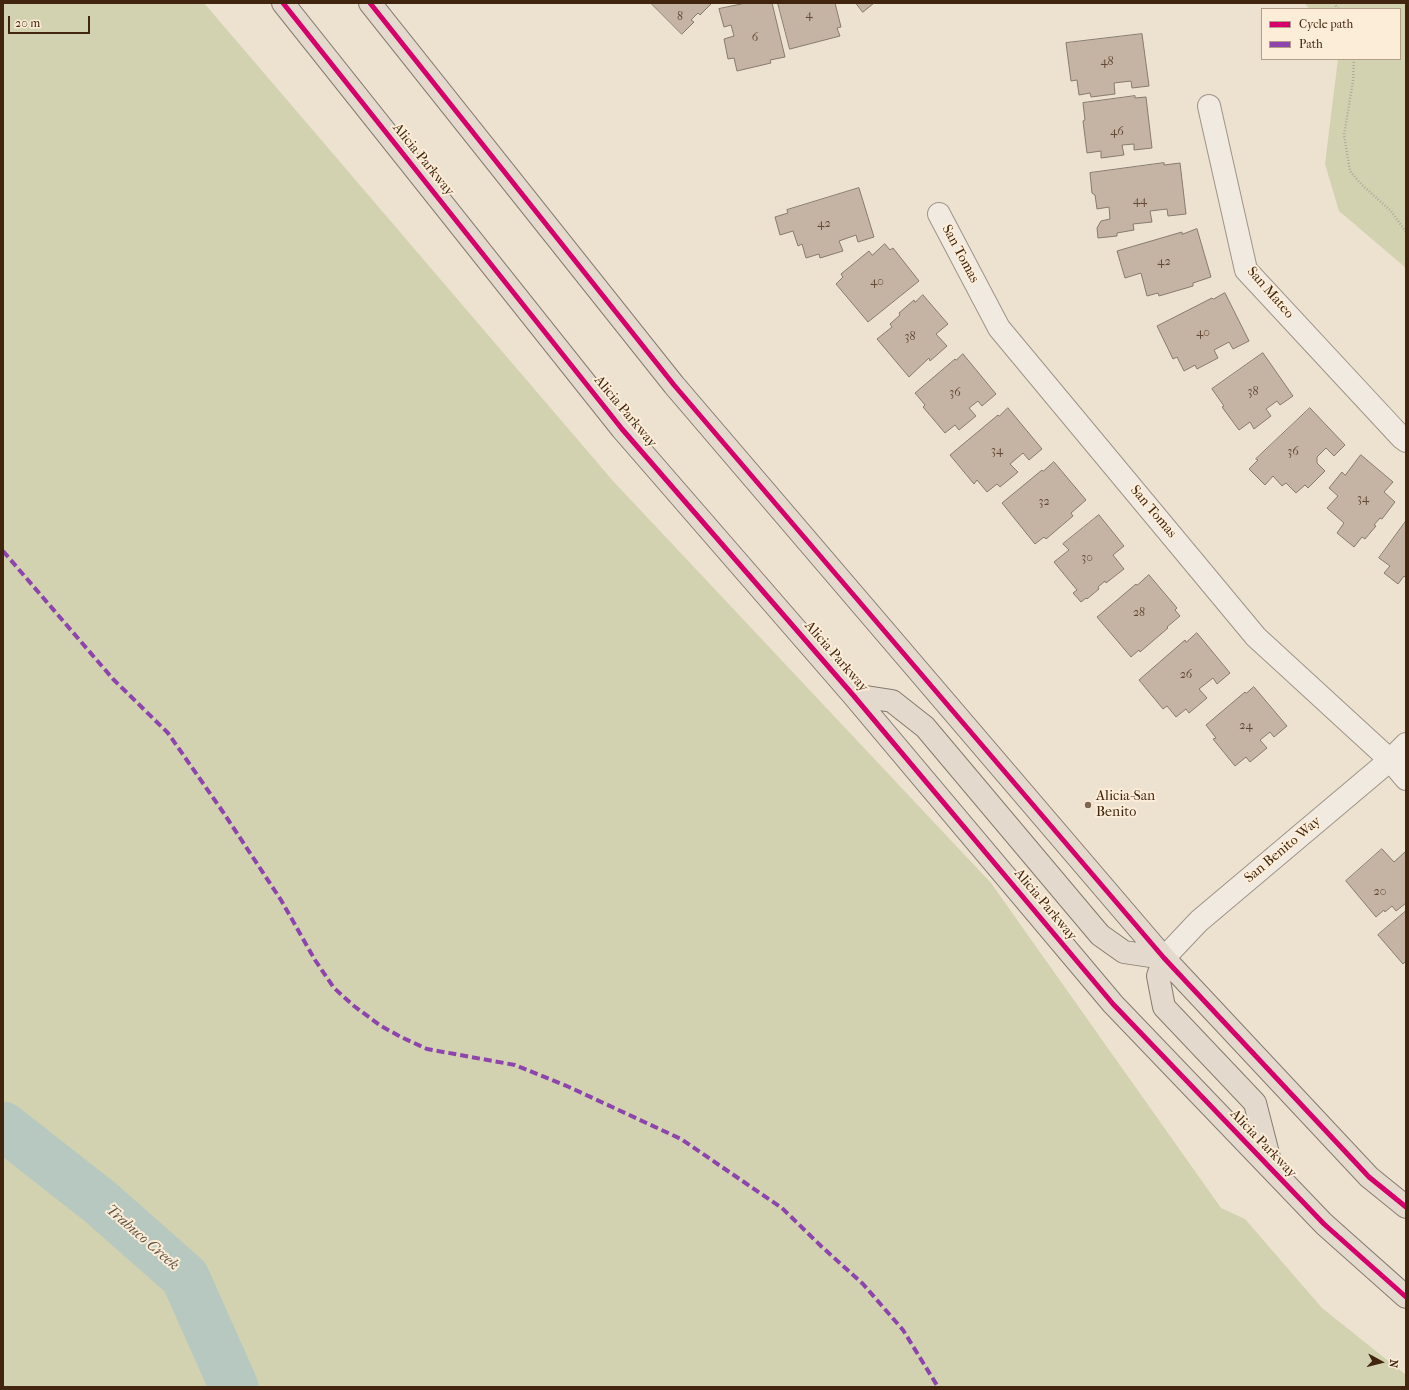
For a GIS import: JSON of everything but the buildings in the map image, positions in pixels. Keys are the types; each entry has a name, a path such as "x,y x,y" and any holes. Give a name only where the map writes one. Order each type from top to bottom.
{"main road":[{"name":"Alicia Parkway","path":"283,3 622,429 853,694 1113,1004 1324,1224 1406,1297"},
{"path":"370,3 674,385 1164,958 1369,1177 1406,1207"},
{"path":"853,694 892,701 925,727 1100,935 1124,952 1164,958"},
{"path":"1164,958 1158,976 1164,1007 1255,1103 1272,1170"}],"street":[{"name":"San Mateo","path":"1209,106 1246,270 1406,441"},
{"name":"San Tomas","path":"939,214 999,328 1256,636 1390,760 1406,779"},
{"name":"San Benito Way","path":"1164,958 1198,921 1390,760 1406,744"}],"path":[{"path":"1354,60 1353,81 1344,135 1350,171 1361,184 1391,211 1406,232"}],"green space":[{"path":"3,3 204,3 613,481 991,883 1221,1208 1245,1219 1322,1308 1406,1375 1406,1387 3,1387"},
{"path":"1305,3 1406,3 1406,268 1339,211 1325,164 1338,60 1401,60 1401,8 1308,8"}],"waterway":[{"name":"Trabuco Creek","path":"3,1126 100,1202 185,1277 234,1387"}],"marked path":[{"path":"3,551 113,679 168,733 223,812 281,900 315,960 334,988 354,1006 381,1026 427,1049 515,1065 569,1087 681,1139 782,1208 863,1284 903,1330 938,1387"}],"cycle path":[{"path":"283,3 622,429 853,695 1113,1004 1324,1224 1406,1297"},
{"path":"370,3 674,385 1164,958 1369,1177 1406,1207"}],"place":[{"name":"Alicia-San Benito","path":"1088,805"}]}
